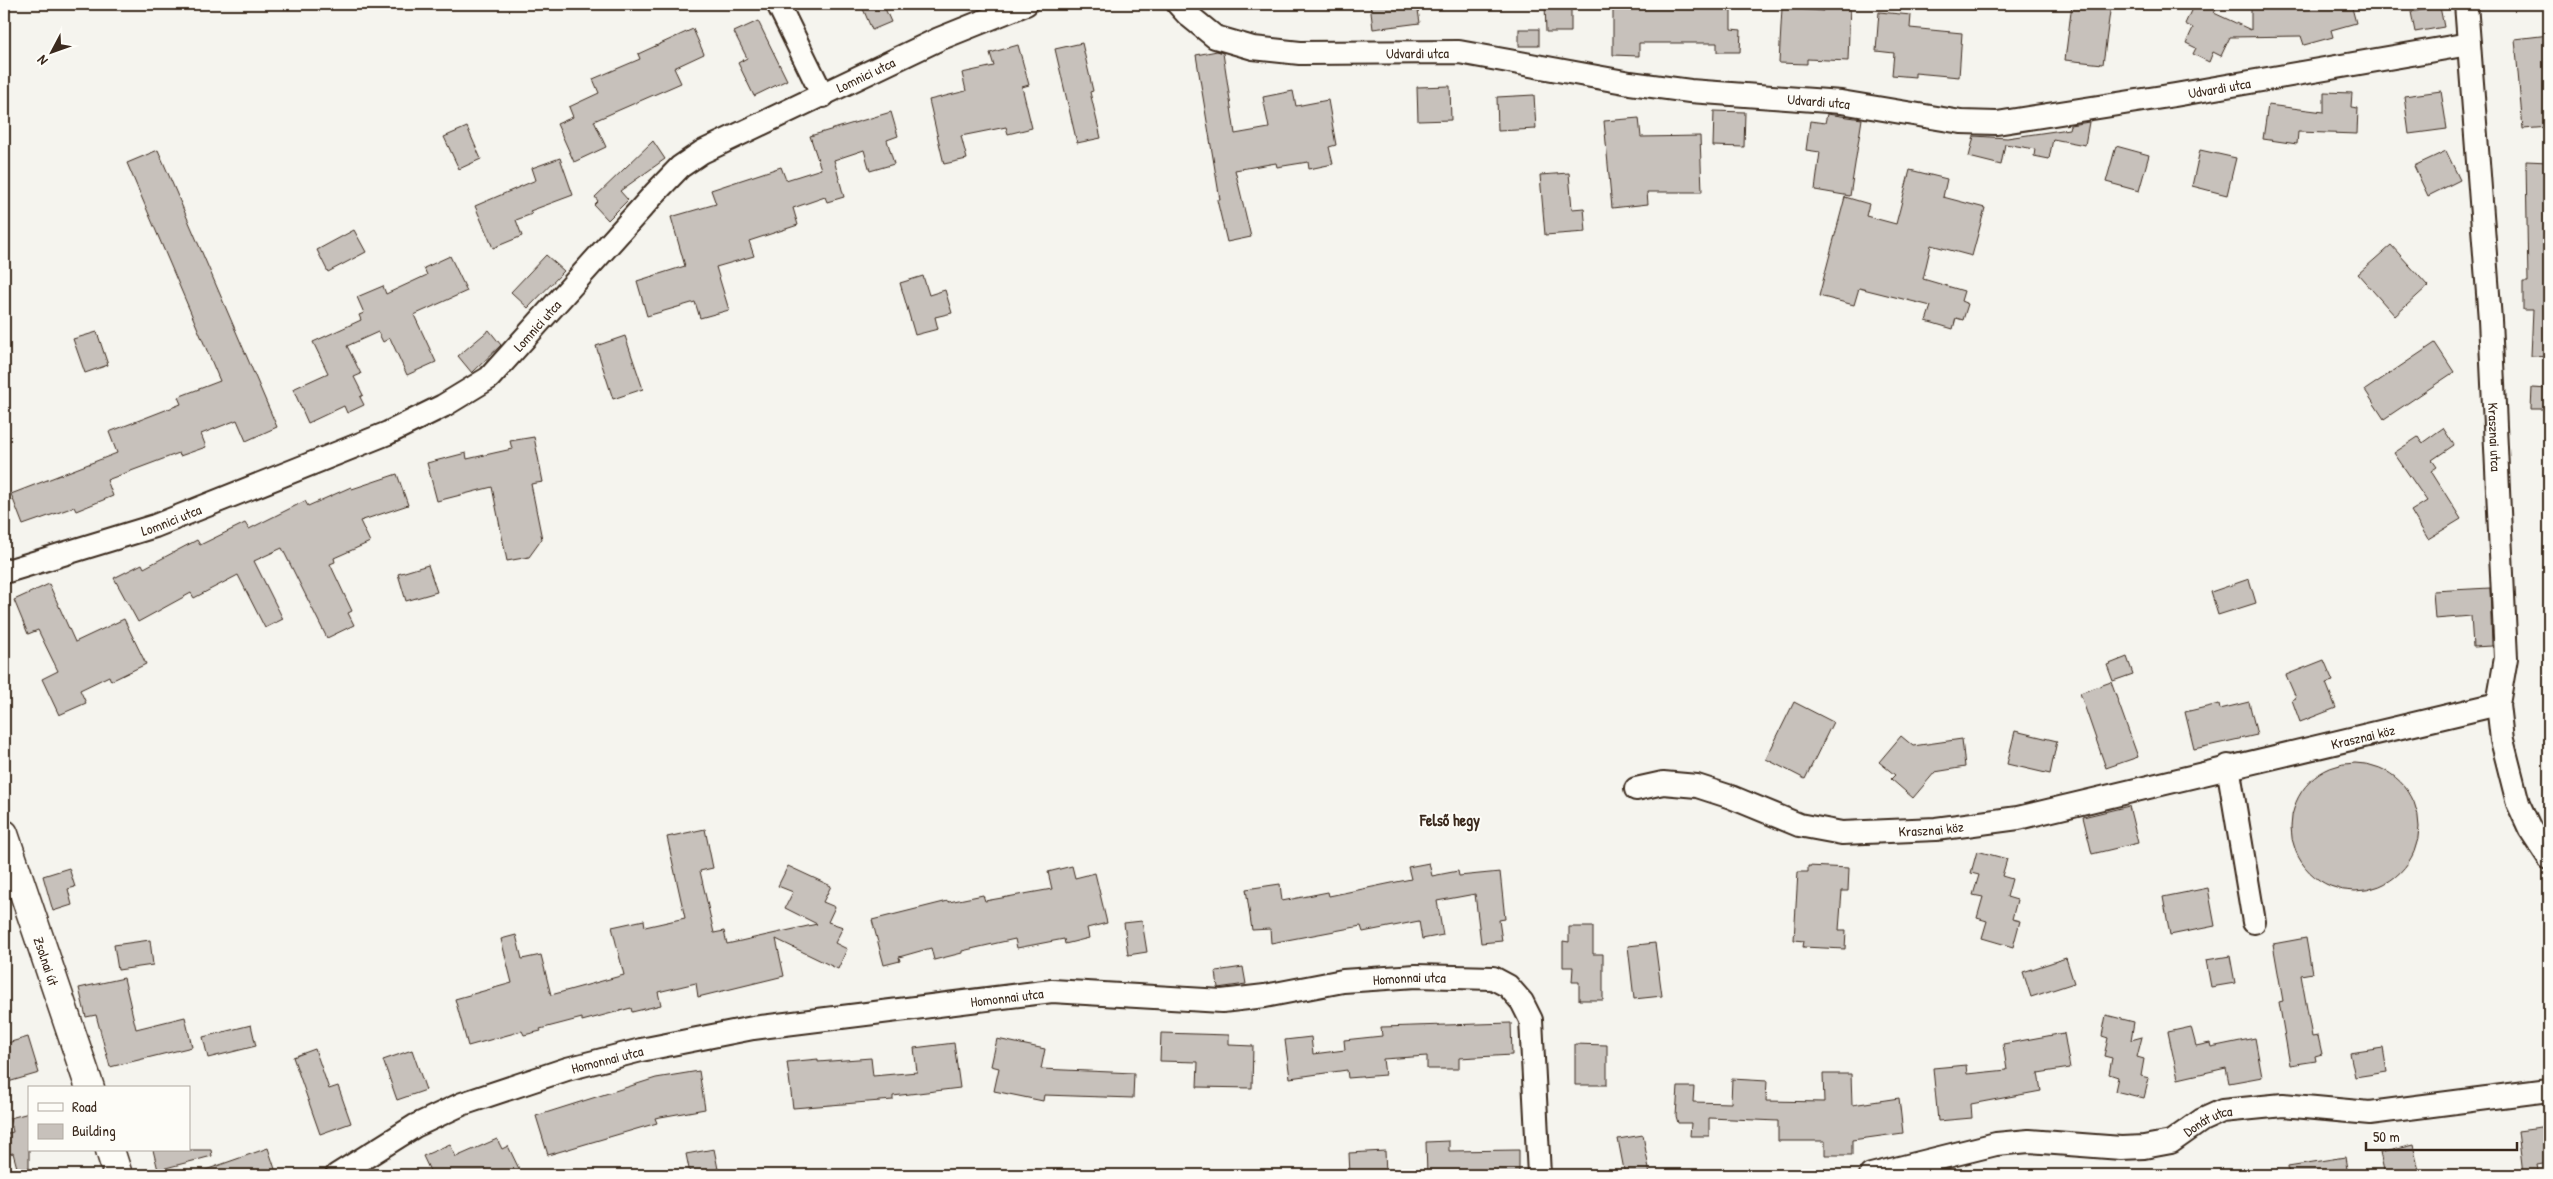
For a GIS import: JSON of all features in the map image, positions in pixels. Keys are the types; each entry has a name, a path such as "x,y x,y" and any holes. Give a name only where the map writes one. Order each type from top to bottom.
{"street":[{"path":"778,4 823,96"},
{"name":"Lomnici utca","path":"4,572 155,526 388,432 443,406 489,378 620,230 680,167 702,152 823,96 939,39 1026,4"},
{"name":"Udvardi utca","path":"1178,4 1188,15 1215,37 1253,48 1300,52 1459,52 1682,90 1841,102 1961,122 1988,123 2027,119 2175,95 2469,44"},
{"name":"Krasznai utca","path":"2466,4 2490,320 2506,658 2498,704 2502,740 2518,802 2530,829 2549,858"},
{"name":"Krasznai köz","path":"1636,789 1663,783 1697,786 1731,797 1799,825 1842,833 1936,829 2018,818 2228,766 2498,704"},
{"path":"2228,766 2254,922"},
{"name":"Zsolnai út","path":"4,834 89,1086"},
{"name":"Homonnai utca","path":"338,1175 415,1126 462,1104 567,1069 641,1050 753,1028 1052,991 1222,1001 1265,996 1342,981 1416,976 1493,978 1508,986 1522,1002 1531,1020 1539,1175"},
{"name":"Donát utca","path":"1871,1175 1996,1144 2029,1142 2121,1148 2153,1146 2171,1142 2202,1120 2222,1111 2283,1105 2370,1113 2549,1090"},
{"path":"111,1152 118,1175"}],"building":[{"path":"861,4 883,4 891,22 872,30"},
{"path":"1370,4 1417,4 1420,23 1373,29"},
{"path":"1545,4 1571,4 1571,32 1546,32"},
{"path":"1613,4 1731,4 1731,29 1741,30 1740,52 1717,52 1717,43 1639,43 1639,56 1613,55"},
{"path":"1823,4 1850,4 1848,61 1807,59 1807,64 1779,63 1782,8 1823,11"},
{"path":"2072,4 2111,4 2103,64 2065,60"},
{"path":"2194,4 2219,4 2214,13 2251,30 2251,8 2291,7 2304,4 2351,4 2356,23 2331,30 2333,37 2304,45 2301,36 2230,37 2221,56 2213,52 2209,62 2193,54 2196,48 2186,43 2193,28 2185,24"},
{"path":"2440,7 2444,27 2415,32 2411,12"},
{"path":"1879,12 1911,15 1910,28 1962,33 1959,77 1915,73 1915,77 1892,75 1894,53 1876,51"},
{"path":"758,21 787,80 754,96 738,63 747,58 734,32"},
{"path":"693,29 704,54 674,68 681,83 594,121 606,147 574,162 557,124 573,117 569,107 599,93 593,79 640,59 638,54"},
{"path":"1519,29 1539,29 1539,46 1519,46"},
{"path":"2549,35 2549,127 2523,129 2515,39"},
{"path":"1082,43 1093,91 1090,92 1101,138 1077,143 1055,49"},
{"path":"1018,45 1029,85 1022,87 1032,128 1008,134 1006,127 961,136 967,159 944,164 929,100 966,91 962,73 994,66 990,53"},
{"path":"1217,51 1223,53 1235,134 1269,128 1263,97 1293,91 1296,106 1328,100 1336,145 1329,147 1333,164 1309,169 1308,162 1277,167 1276,163 1235,170 1251,237 1227,242 1217,200 1220,200 1196,55"},
{"path":"1450,86 1451,120 1418,121 1417,87"},
{"path":"2441,91 2447,129 2409,134 2404,96"},
{"path":"2324,92 2352,93 2351,107 2358,108 2357,134 2298,132 2297,144 2263,139 2268,105 2324,112"},
{"path":"1534,95 1536,129 1498,131 1497,97"},
{"path":"1714,111 1745,112 1744,147 1713,146"},
{"path":"891,112 898,136 887,140 894,164 870,171 864,150 834,160 844,197 827,202 825,197 793,208 798,225 749,241 754,256 716,267 729,310 700,318 695,302 647,316 637,281 685,266 671,217 716,204 711,190 781,167 786,180 821,169 810,136"},
{"path":"1827,114 1862,119 1850,196 1815,190 1820,152 1806,150 1810,121 1825,123"},
{"path":"1639,118 1641,137 1700,136 1702,192 1647,192 1648,204 1612,208 1604,121"},
{"path":"2089,122 2085,145 2053,139 2049,159 2034,156 2035,149 2005,144 2001,165 1969,157 1974,136 2007,138 2069,129 2070,125"},
{"path":"467,127 481,159 459,169 444,137"},
{"path":"653,141 665,159 620,191 628,200 608,220 594,205 598,201 595,197"},
{"path":"2116,146 2149,155 2139,191 2106,182"},
{"path":"158,150 277,427 246,441 237,420 201,434 206,447 180,456 179,453 107,480 113,496 76,511 74,507 23,525 11,494 117,453 109,432 181,404 178,397 220,381 127,163"},
{"path":"2200,150 2236,158 2227,195 2192,186"},
{"path":"2446,151 2460,180 2428,196 2414,166"},
{"path":"560,158 573,195 530,211 532,214 516,220 522,236 493,248 475,206 536,180 532,168"},
{"path":"2526,161 2549,162 2549,357 2531,356 2533,310 2523,310 2523,282 2528,282"},
{"path":"1910,170 1947,179 1943,197 1985,208 1972,256 1931,245 1923,279 1964,291 1961,301 1968,304 1963,320 1956,318 1953,329 1926,321 1931,306 1859,288 1854,305 1819,296 1845,197 1869,204 1866,216 1896,224"},
{"path":"1569,173 1572,209 1584,208 1586,232 1545,235 1540,175"},
{"path":"354,230 366,252 328,272 317,250"},
{"path":"2391,245 2428,286 2395,316 2358,274"},
{"path":"546,255 564,271 528,308 511,292"},
{"path":"450,256 467,291 414,315 436,362 407,375 390,338 383,342 378,332 347,346 361,374 354,377 363,395 360,397 364,405 347,413 344,406 308,423 293,389 328,373 313,342 361,320 359,315 364,313 357,297 383,286 386,294 427,275 424,268"},
{"path":"923,276 929,295 945,290 952,313 935,317 938,329 915,335 900,283"},
{"path":"489,330 501,345 472,373 458,356"},
{"path":"97,332 108,365 85,373 73,339"},
{"path":"625,336 643,389 613,399 596,346"},
{"path":"2435,343 2454,372 2384,419 2365,390"},
{"path":"2532,388 2549,389 2549,409 2531,409"},
{"path":"2443,428 2454,445 2432,460 2437,467 2431,471 2461,519 2428,539 2411,511 2427,501 2394,453 2418,437 2422,443"},
{"path":"534,437 543,482 531,484 542,539 529,557 507,561 492,487 437,501 427,463 466,453 467,459 512,449 510,441"},
{"path":"397,474 408,505 360,521 370,542 334,558 335,562 330,564 352,611 348,613 354,625 327,638 282,548 254,561 283,619 265,628 238,575 194,598 191,593 138,622 114,578 142,564 144,568 197,540 200,545 245,523 249,529 305,501 308,506 351,487 352,489"},
{"path":"428,565 437,592 406,601 398,574"},
{"path":"2249,579 2256,603 2218,615 2211,592"},
{"path":"49,584 75,642 124,619 146,664 111,681 109,676 80,690 86,703 59,715 42,679 58,671 38,630 28,634 14,600"},
{"path":"2490,588 2492,646 2473,647 2471,616 2435,619 2433,591"},
{"path":"2127,657 2133,674 2113,681 2107,665"},
{"path":"2324,660 2333,681 2326,683 2336,708 2300,722 2292,700 2296,698 2286,675"},
{"path":"2111,682 2138,757 2106,768 2080,693"},
{"path":"1794,702 1833,722 1805,779 1766,759"},
{"path":"2249,702 2257,735 2194,749 2185,712 2219,704 2220,709"},
{"path":"2015,731 2057,741 2050,774 2007,764"},
{"path":"1901,736 1913,746 1962,739 1965,767 1935,772 1913,798 1891,779 1895,775 1879,762"},
{"path":"2355,763 2379,768 2400,782 2414,803 2419,827 2414,851 2400,872 2379,886 2355,891 2331,886 2310,872 2296,851 2291,827 2296,803 2310,782 2331,768"},
{"path":"2129,806 2138,843 2092,854 2083,817"},
{"path":"705,829 713,868 700,871 714,933 724,931 727,944 817,924 785,908 793,892 778,886 788,866 831,886 823,902 835,907 828,922 843,927 835,943 847,949 838,969 776,939 784,976 698,997 696,983 658,992 661,1005 632,1012 631,1008 582,1021 582,1018 540,1029 541,1031 524,1035 522,1031 468,1046 455,999 512,983 501,939 516,935 522,959 541,955 551,995 624,975 612,927 644,920 645,927 685,918 667,837"},
{"path":"1977,851 2007,859 2002,876 2012,879 2007,897 2017,900 2012,919 2020,921 2013,947 1982,938 1987,921 1977,918 1983,897 1973,895 1979,875 1971,873"},
{"path":"1429,863 1432,876 1458,871 1459,876 1500,872 1505,919 1499,920 1502,941 1481,943 1475,894 1437,901 1443,935 1422,939 1419,921 1363,932 1361,926 1271,943 1270,929 1252,930 1246,889 1280,884 1282,901 1328,892 1329,896 1411,879 1408,867"},
{"path":"1072,866 1075,878 1095,873 1107,923 1087,928 1089,938 1065,944 1064,939 1017,948 1015,939 962,951 962,953 934,960 931,948 899,957 900,961 884,965 872,920 948,901 983,895 985,901 1052,889 1048,872"},
{"path":"1808,866 1849,868 1848,891 1842,891 1839,930 1846,930 1845,949 1803,947 1804,941 1794,940 1798,872 1808,872"},
{"path":"69,868 75,887 68,889 72,905 53,911 43,876"},
{"path":"2208,888 2215,926 2170,935 2163,897"},
{"path":"1142,921 1147,952 1128,955 1124,923"},
{"path":"1569,927 1593,927 1593,954 1603,954 1603,1000 1579,1000 1579,982 1572,982 1573,967 1563,967 1563,941 1569,942"},
{"path":"2306,938 2312,973 2301,975 2312,1037 2318,1036 2322,1054 2315,1056 2316,1061 2290,1065 2279,1002 2283,1001 2273,944"},
{"path":"150,940 153,965 118,970 114,945"},
{"path":"1655,943 1662,996 1634,999 1628,946"},
{"path":"2230,956 2235,983 2211,987 2206,960"},
{"path":"2066,958 2074,983 2031,997 2023,972"},
{"path":"1243,967 1246,984 1218,988 1216,971"},
{"path":"124,978 136,1029 185,1017 192,1047 110,1067 96,1015 86,1017 79,988"},
{"path":"2106,1015 2134,1022 2131,1040 2142,1037 2137,1057 2144,1059 2141,1076 2149,1078 2144,1098 2115,1091 2118,1077 2109,1074 2112,1058 2104,1056 2108,1038 2102,1036"},
{"path":"1511,1023 1512,1055 1459,1058 1459,1069 1427,1069 1427,1056 1383,1059 1385,1075 1348,1078 1347,1070 1290,1078 1285,1040 1311,1037 1313,1054 1345,1050 1344,1040 1382,1036 1381,1027"},
{"path":"251,1025 256,1046 208,1058 203,1037"},
{"path":"2191,1027 2196,1046 2210,1043 2211,1047 2255,1038 2262,1077 2229,1083 2226,1068 2178,1079 2168,1032"},
{"path":"1161,1033 1229,1035 1229,1045 1253,1046 1252,1088 1197,1087 1198,1062 1160,1061"},
{"path":"2064,1033 2070,1068 2038,1073 2041,1091 1971,1104 1972,1118 1938,1121 1933,1068 1966,1065 1967,1074 2007,1070 2003,1044"},
{"path":"28,1037 39,1073 8,1082 4,1069 4,1044"},
{"path":"997,1039 1045,1049 1041,1069 1134,1073 1133,1098 1044,1095 1043,1101 994,1091 999,1068 991,1066"},
{"path":"954,1043 960,1088 893,1096 893,1100 793,1108 787,1062 818,1059 818,1062 871,1058 873,1076 917,1072 914,1048"},
{"path":"1575,1044 1607,1045 1607,1085 1575,1085"},
{"path":"2383,1048 2387,1072 2355,1077 2350,1053"},
{"path":"315,1049 329,1089 338,1086 351,1123 320,1134 293,1057"},
{"path":"412,1050 426,1090 397,1100 383,1060"},
{"path":"699,1071 705,1109 655,1118 657,1123 548,1155 536,1116 656,1078"},
{"path":"1823,1074 1851,1074 1852,1105 1899,1098 1903,1133 1852,1140 1852,1155 1825,1155 1825,1141 1778,1141 1778,1121 1709,1118 1709,1136 1690,1136 1691,1123 1678,1123 1676,1116 1678,1087 1694,1087 1693,1102 1731,1103 1732,1079 1767,1081 1766,1101 1824,1102"},
{"path":"28,1113 29,1175 19,1175 13,1153 4,1155 4,1134 13,1132 10,1118"},
{"path":"2549,1127 2549,1163 2537,1165 2539,1175 2523,1175 2518,1131"},
{"path":"1643,1135 1650,1175 1625,1175 1618,1139"},
{"path":"497,1139 502,1149 508,1146 522,1175 432,1175 423,1156 450,1144 456,1157"},
{"path":"1449,1141 1449,1151 1519,1150 1519,1175 1427,1175 1426,1142"},
{"path":"2413,1145 2420,1175 2385,1175 2380,1153"},
{"path":"268,1148 277,1175 198,1175 197,1173"},
{"path":"714,1149 718,1169 690,1174 686,1154"},
{"path":"211,1150 212,1156 158,1170 154,1152"},
{"path":"1385,1151 1386,1175 1350,1175 1349,1153"},
{"path":"2345,1157 2348,1175 2289,1175 2288,1166"}],"district":[{"name":"Felső hegy","path":"1450,820"}]}
